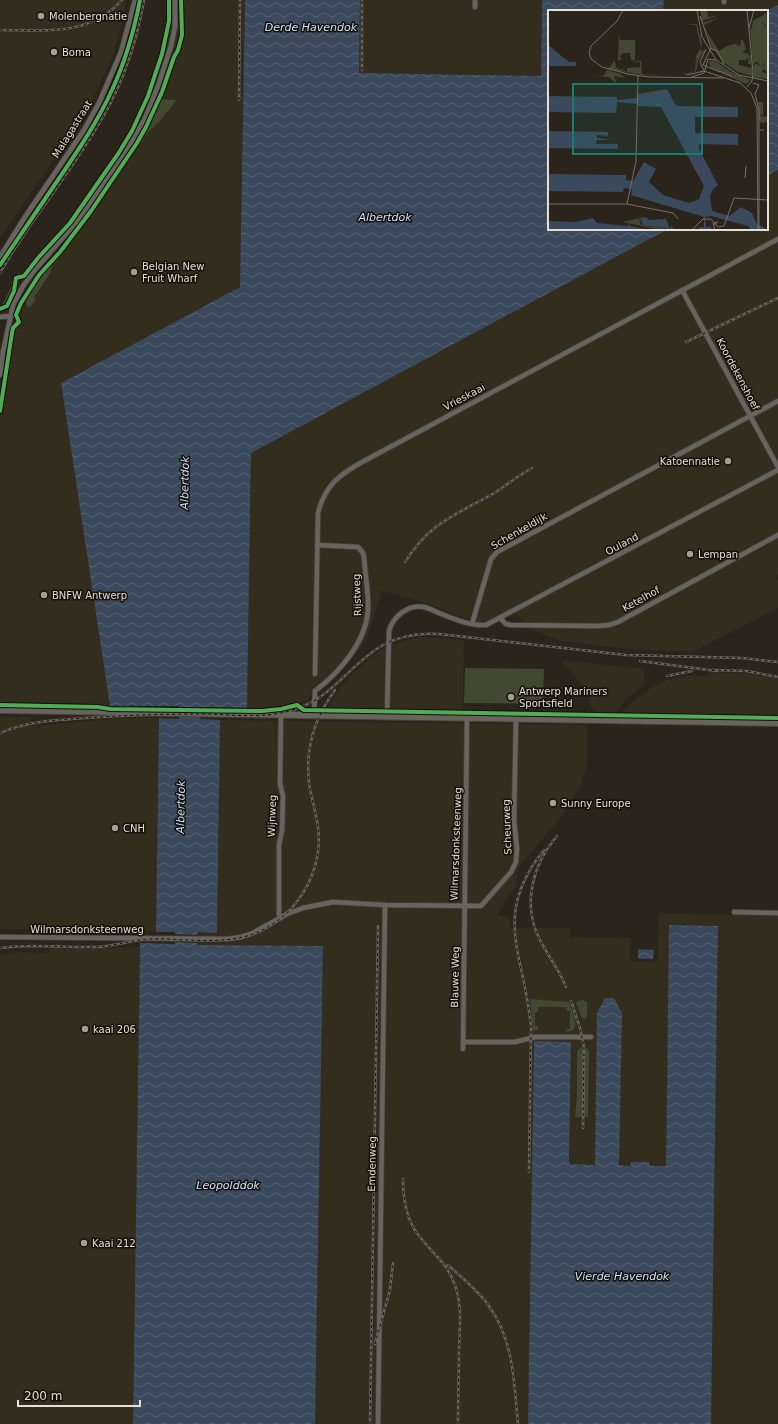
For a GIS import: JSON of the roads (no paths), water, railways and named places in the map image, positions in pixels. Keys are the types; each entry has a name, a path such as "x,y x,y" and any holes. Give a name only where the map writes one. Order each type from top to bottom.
{"main road":[{"path":"0,710 778,723"}],"street":[{"name":"Malagastraat","path":"0,257 24,217 84,130 99,103 122,52 135,0"},
{"path":"0,375 3,352 14,303 27,280 80,219 126,152 145,118 158,86 171,46 175,27 175,0"},
{"path":"474,7 475,0"},
{"name":"Vrieskaai","path":"315,674 318,518 321,500 334,481 344,472 778,239"},
{"name":"Koordekenshoef","path":"682,290 778,468"},
{"path":"0,317 11,316"},
{"name":"Schenkeldijk","path":"472,624 491,559 496,552 778,401"},
{"name":"Ouland","path":"472,624 486,625 501,619 778,468"},
{"name":"Ketelhof","path":"501,619 509,625 609,625 618,622 778,535"},
{"name":"Rijstweg","path":"314,716 314,691 332,678 361,639 366,627 368,610 364,557 362,550 358,547 317,545"},
{"path":"387,717 389,631 392,623 399,614 411,608 424,607 454,619 472,624"},
{"name":"Wijnweg","path":"281,715 280,784 283,796 282,831 279,844 279,914 281,918"},
{"name":"Wilmarsdonksteenweg","path":"0,937 227,939 241,937 264,928 303,908 332,902 385,905 465,906 468,719"},
{"name":"Scheurweg","path":"465,906 481,906 511,872 516,862 517,849 514,820 516,719"},
{"name":"Emdenweg","path":"378,1424 385,905"},
{"name":"Blauwe Weg","path":"463,1049 465,906"},
{"path":"734,912 778,913"},
{"path":"463,1042 515,1042 534,1037 591,1037"}],"water":[{"path":"245,0 360,0 359,73 541,76 542,0 664,0 663,10 548,10 548,230 666,230 251,453 247,708 200,707 200,719 220,720 217,933 197,932 197,945 323,946 315,1424 133,1424 140,943 175,944 175,932 156,932 159,718 179,719 179,706 110,706 61,383 240,287"},
{"path":"778,5 778,170 768,175 768,10"},
{"name":"Vierde Havendok","path":"669,925 718,926 711,1424 528,1424 534,1041 571,1042 569,1162 571,1164 595,1165 597,1013 605,998 614,998 622,1013 619,1165 630,1166 631,1162 649,1162 650,1166 666,1166"},
{"path":"638,949 654,950 653,959 638,959"}],"railway":[{"path":"0,30 33,31 66,29 81,26 109,12 122,0"},
{"path":"0,273 25,233 92,135 111,102 124,74 134,45 144,0"},
{"path":"239,100 240,0"},
{"path":"362,0 362,70"},
{"path":"686,342 778,298"},
{"path":"405,562 425,537 445,520 496,492 532,468"},
{"path":"0,733 21,726 42,722 117,716 163,714 257,716 285,712 301,707 327,692 370,653 383,645 398,638 423,634 448,635 626,655 742,658 778,662"},
{"path":"640,661 717,671"},
{"path":"712,670 747,671 778,677"},
{"path":"667,676 692,671"},
{"path":"0,948 24,946 96,947 150,939 212,941 251,935 269,927 298,901 308,885 315,866 318,847 318,827 309,783 308,770 310,746 317,722 335,690"},
{"path":"557,836 549,847 536,871 531,898 531,911 539,938 566,987"},
{"path":"529,1172 531,1028 528,1003 515,937 515,917 518,896 528,874 544,850"},
{"path":"370,1424 378,926"},
{"path":"571,1001 580,1028 584,1047 583,1128"},
{"path":"403,1179 406,1209 411,1223 419,1236 448,1270 455,1285 459,1300 458,1424"},
{"path":"375,1344 390,1290 393,1263"},
{"path":"448,1265 470,1284 485,1300 504,1333 514,1378 518,1424"}],"place":[{"name":"Molenbergnatie","path":"41,16"},
{"name":"Boma","path":"54,52"},
{"name":"Belgian New Fruit Wharf","path":"134,272"},
{"name":"Katoennatie","path":"728,461"},
{"name":"Lempan","path":"690,554"},
{"name":"BNFW Antwerp","path":"44,595"},
{"name":"Antwerp Mariners Sportsfield","path":"511,697"},
{"name":"Sunny Europe","path":"553,803"},
{"name":"CNH","path":"115,828"},
{"name":"kaai 206","path":"85,1029"},
{"name":"Kaai 212","path":"84,1243"}],"water label":[{"name":"Derde Havendok","path":"311,27"},
{"name":"Albertdok","path":"385,217"},
{"name":"Albertdok","path":"185,483"},
{"name":"Albertdok","path":"181,807"},
{"name":"Leopolddok","path":"228,1185"}]}
